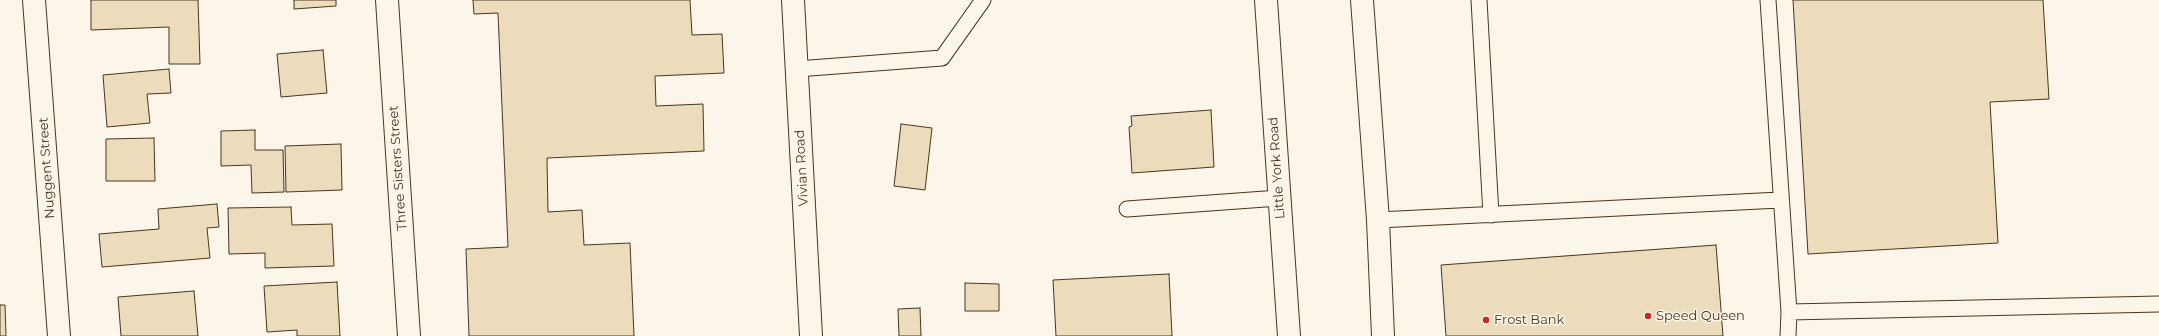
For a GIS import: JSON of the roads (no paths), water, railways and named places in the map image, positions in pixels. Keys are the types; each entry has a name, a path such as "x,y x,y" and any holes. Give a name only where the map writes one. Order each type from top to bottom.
{"street":[{"name":"Nuggent Street","path":"34,0 59,336"},
{"name":"Three Sisters Street","path":"387,0 409,336"},
{"name":"Vivian Road","path":"793,0 811,336"},
{"name":"Little York Road","path":"1266,0 1289,336"},
{"path":"1362,0 1378,220 1383,336"}],"lane":[{"path":"797,69 942,58 983,0"},
{"path":"1479,0 1491,215"},
{"path":"1768,0 1780,200 1789,312 1788,336"},
{"path":"1127,209 1279,198"},
{"path":"1378,220 1780,200"},
{"path":"1789,312 2159,304"}],"place":[{"name":"Speed Queen","path":"1648,316"},
{"name":"Frost Bank","path":"1486,320"}]}
